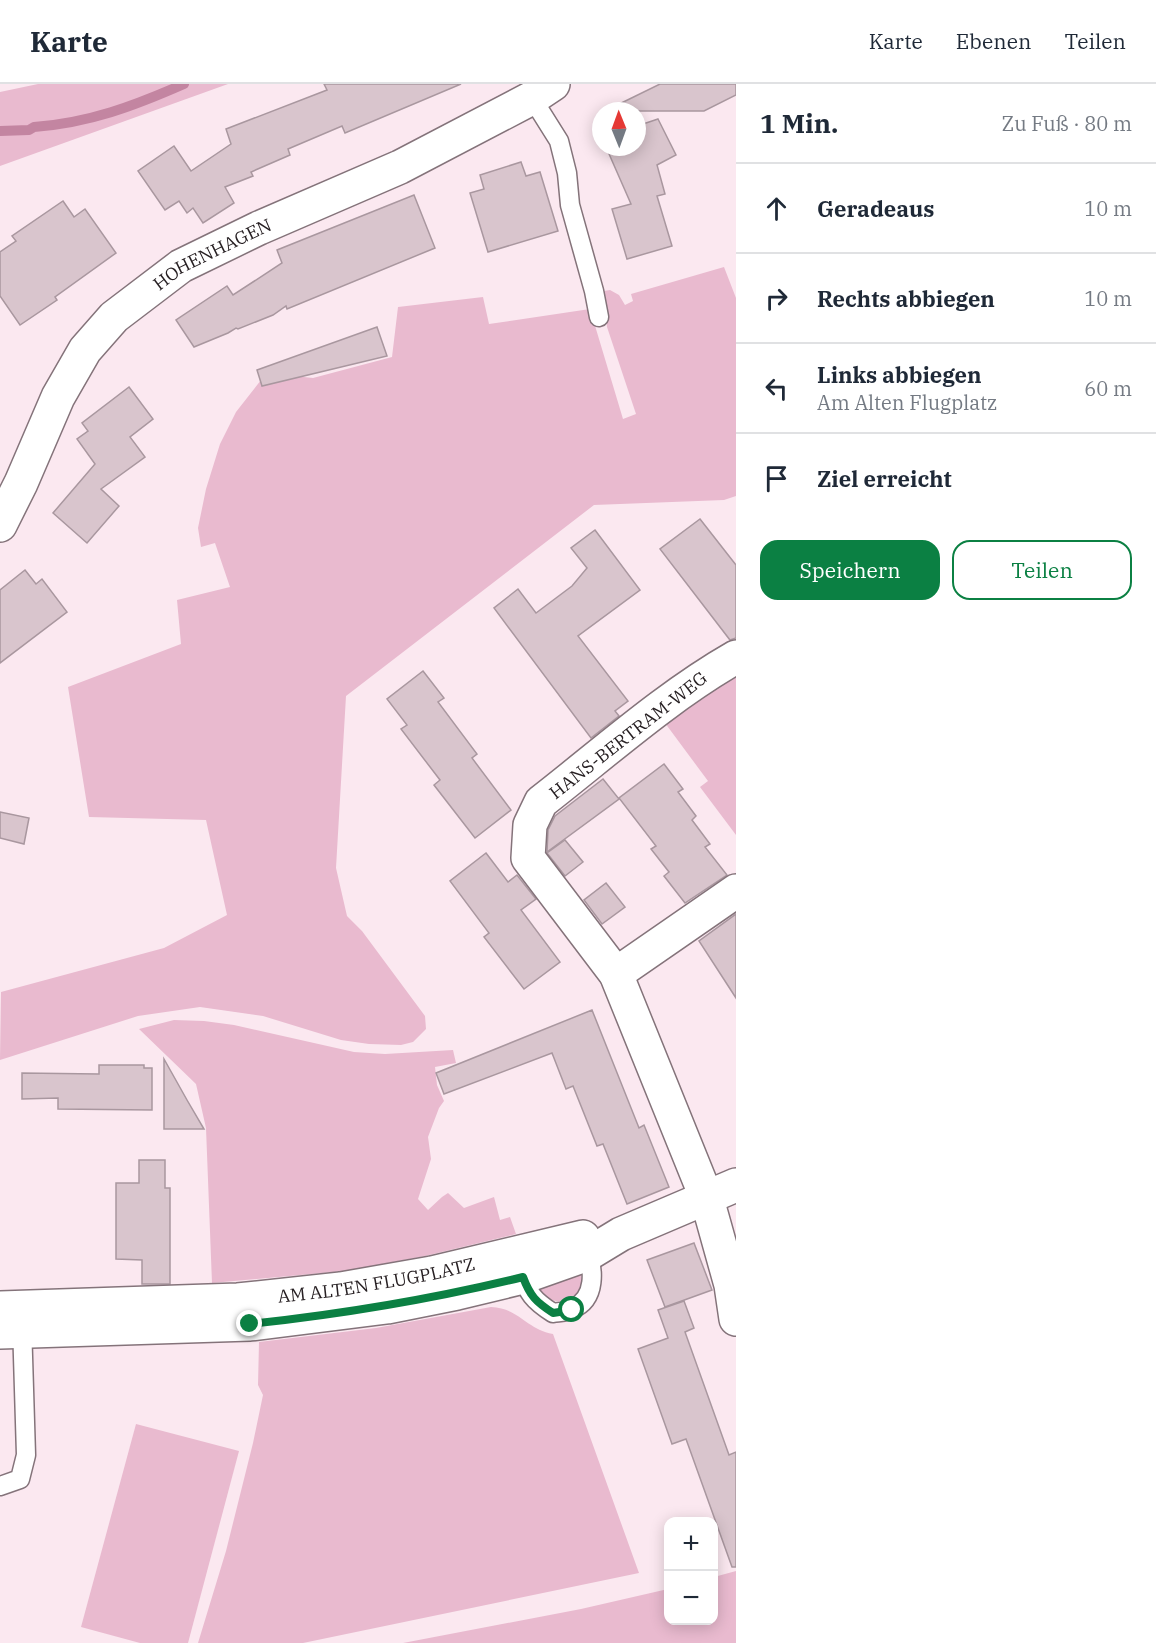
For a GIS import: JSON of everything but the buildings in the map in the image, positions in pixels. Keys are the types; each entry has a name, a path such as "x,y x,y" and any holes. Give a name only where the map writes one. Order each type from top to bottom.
{"street":[{"name":"HOHENHAGEN","path":"1,522 21,483 58,397 86,350 114,317 180,266 259,228 400,167 542,91"},
{"name":"HANS-BERTRAM-WEG","path":"736,657 709,672 541,802 530,825 528,858 616,974 707,1199 731,1285 736,1319"},
{"path":"616,974 736,891"},
{"name":"AM ALTEN FLUGPLATZ","path":"11,1319 250,1324 387,1307 458,1293 519,1265 621,1234 736,1185"}],"lane":[{"name":"HOHENHAGEN","path":"542,91 559,141 567,173 570,205 599,317"},
{"path":"519,1265 530,1295 542,1306 553,1313 572,1310 585,1300 592,1283 592,1264 584,1245"},
{"name":"AM ALTEN FLUGPLATZ","path":"0,1486 20,1479 26,1455 11,1319"}],"shaded area":[{"path":"38,84 228,84 0,166 0,92"},
{"path":"724,267 736,298 736,496 724,500 594,505 346,696 336,868 347,916 362,931 425,1016 426,1029 413,1042 401,1045 369,1044 341,1040 263,1016 200,1007 138,1016 0,1060 1,992 164,948 227,915 206,820 89,817 68,687 181,644 177,600 230,587 215,543 201,547 198,528 206,489 220,444 236,412 272,366 285,375 313,378 392,357 398,307 483,297 489,324 590,309 623,419 636,414 607,327 604,291 610,290 619,295 625,305 633,301 631,294"},
{"path":"736,670 736,835 700,787 708,781 665,723"},
{"path":"174,1020 234,1025 354,1052 385,1054 453,1050 456,1063 435,1067 437,1085 444,1101 428,1137 431,1159 418,1199 428,1210 448,1193 464,1208 494,1197 500,1220 510,1217 516,1234 425,1256 344,1271 212,1283 206,1128 196,1084 139,1029"},
{"path":"577,1269 582,1278 581,1286 570,1299 552,1300 544,1295 538,1284"},
{"path":"491,1307 509,1311 536,1328 553,1334 639,1573 303,1643 198,1643 226,1551 263,1395 258,1385 259,1342 376,1328"},
{"path":"136,1424 239,1451 188,1643 140,1643 81,1627"},
{"path":"736,1571 736,1643 403,1643 581,1609 664,1590 664,1625 718,1625 718,1576"}],"waterway":[{"path":"0,131 29,130 34,127 74,122 129,106 184,84"}],"route":[{"path":"250,1324 387,1307 523,1277 530,1295 542,1306 553,1313 572,1310"}]}
